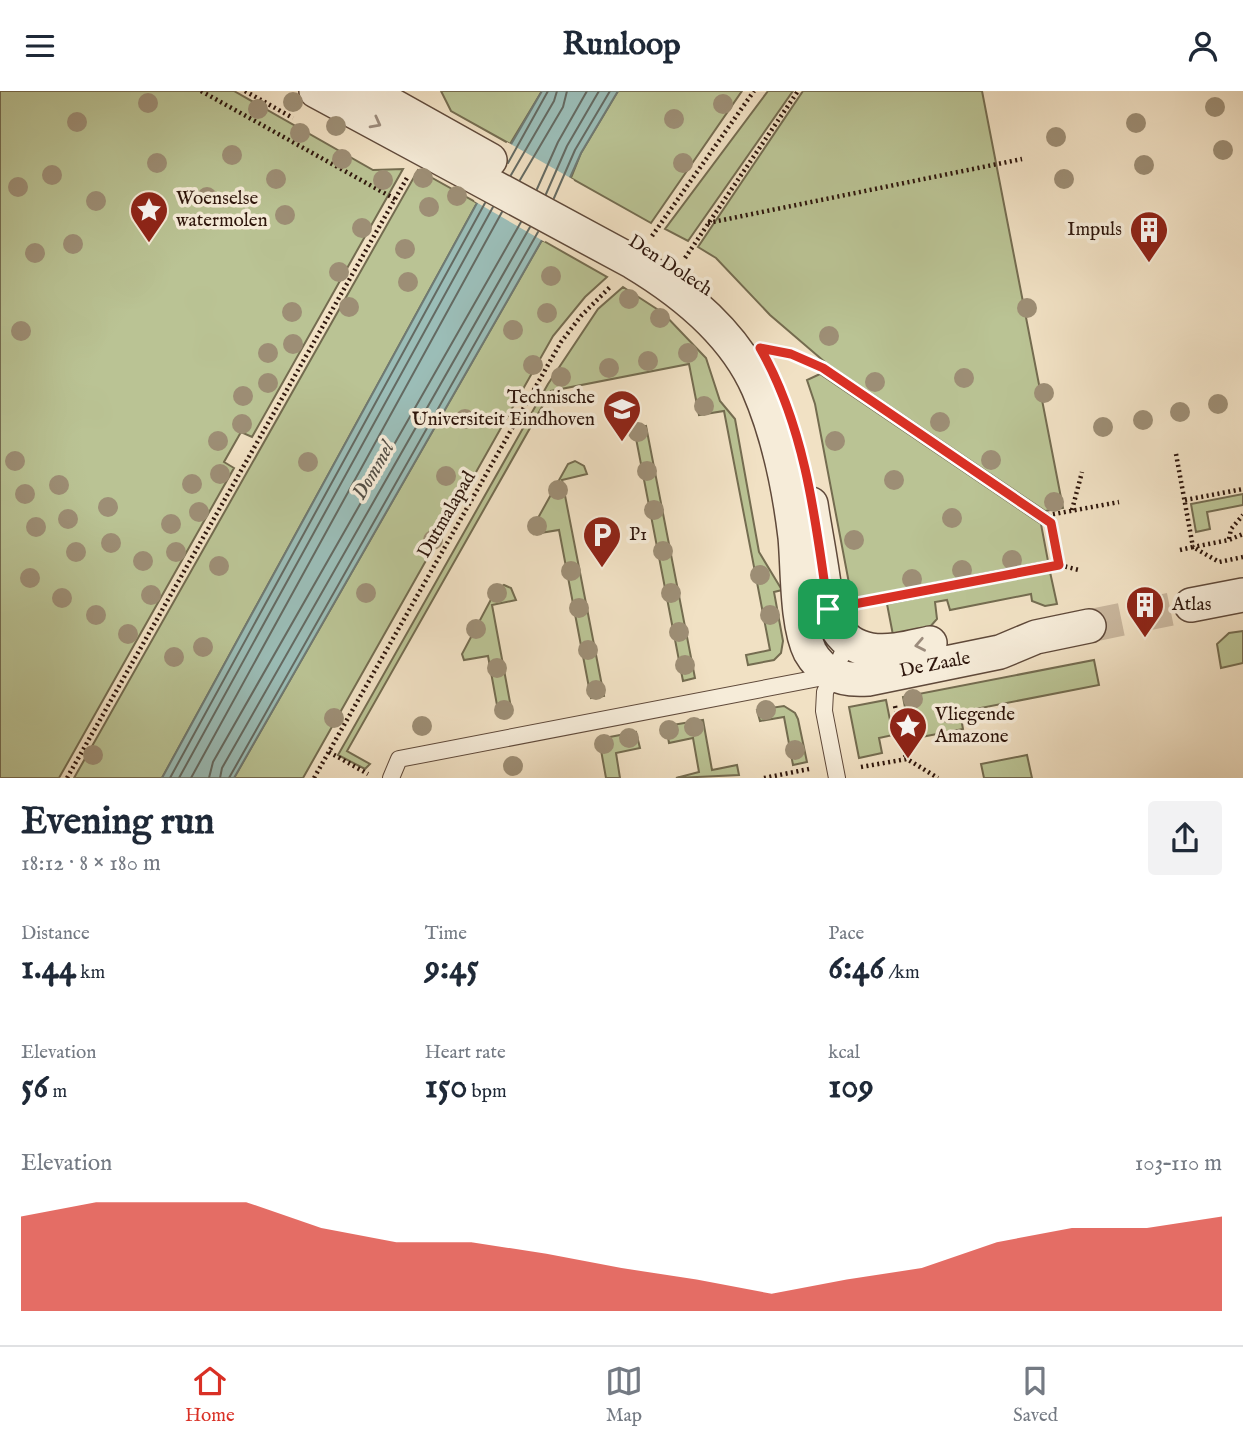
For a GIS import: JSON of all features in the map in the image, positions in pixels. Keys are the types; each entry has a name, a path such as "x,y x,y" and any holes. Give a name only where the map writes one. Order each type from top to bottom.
{"street":[{"name":"Den Dolech","path":"316,91 484,168"},
{"name":"Den Dolech","path":"367,91 484,168 716,295 760,348 777,378 800,449 828,609 833,624 848,641"},
{"name":"Den Dolech","path":"579,221 664,281 701,311 726,340 754,420 780,541 794,572 810,652 832,675"},
{"path":"1191,605 1243,595"},
{"name":"De Zaale","path":"832,675 857,680 889,674 1000,652 1035,637 1089,626"},
{"name":"De Zaale","path":"848,641 869,650 883,651 996,630 1035,637"}],"lane":[{"path":"836,772 824,701 832,675 848,641"},
{"path":"392,775 399,759 832,675"}],"path":[{"path":"201,91 395,199"},
{"path":"652,236 754,91"},
{"path":"686,256 798,91"},
{"path":"708,223 1022,159"},
{"path":"67,778 408,175"},
{"name":"Dutmalapad","path":"314,778 561,342 581,316 621,278"},
{"path":"760,348 791,354 823,368 1051,523"},
{"path":"1176,454 1193,547"},
{"path":"1072,510 1082,472"},
{"path":"1185,500 1243,489"},
{"path":"1059,565 1049,515 1119,502"},
{"path":"1229,540 1231,529 1243,515"},
{"path":"1180,550 1229,540 1243,534"},
{"path":"1193,547 1219,562 1243,557"},
{"path":"828,609 1059,565 1079,569"},
{"path":"889,674 906,759"},
{"path":"329,752 372,776 392,775"},
{"path":"764,778 836,772 906,759 938,778"}],"green space":[{"path":"0,91 234,91 373,170 403,169 252,437 241,432 224,462 234,468 59,778 0,778"},
{"path":"441,91 542,91 510,144 451,111"},
{"path":"618,91 742,91 651,223 571,178 581,153"},
{"path":"768,91 793,91 688,241 665,229"},
{"path":"803,91 982,91 1063,508 1045,511 826,363 770,315 716,258 698,247"},
{"path":"418,170 477,203 162,778 74,778"},
{"path":"542,240 607,277 585,297 553,336 303,778 234,778"},
{"path":"623,287 663,313 706,358 720,401 735,419 759,552 782,590 774,592 783,641 781,653 774,660 748,665 746,655 770,650 724,411 699,415 689,364 551,391 347,751 370,764 365,769 338,755 548,384 598,309"},
{"path":"820,374 1041,524 1048,561 852,599 815,404 807,380"},
{"path":"646,426 695,678 683,681 634,428"},
{"path":"575,461 584,466 587,474 562,480 604,696 591,698 559,530 534,534 533,527 568,464"},
{"path":"1243,494 1243,505 1207,512 1210,529 1196,532 1191,504"},
{"path":"1050,572 1057,604 1045,606 1032,601 1031,594 950,610 947,600 935,602 937,619 929,628 893,635 887,604"},
{"path":"504,585 511,588 516,600 492,605 512,713 499,716 488,656 464,660 462,654 496,590"},
{"path":"1243,631 1243,663 1221,668 1217,644 1229,633"},
{"path":"1094,660 1099,685 960,712 963,729 911,739 903,697"},
{"path":"886,700 893,735 879,738 882,753 859,758 849,707"},
{"path":"784,706 795,713 798,719 807,762 793,765 784,717 760,721 757,710"},
{"path":"703,720 712,770 737,765 739,775 676,778 699,772 693,738 669,743 666,726"},
{"path":"636,732 640,748 616,753 620,778 606,778 599,739"},
{"path":"1027,755 1032,778 984,778 981,764"}],"water":[{"name":"Dommel","path":"542,91 618,91 581,153 542,240 234,778 162,778 477,203"}],"pier":[{"path":"507,142 574,180 545,242 474,201"}],"tunnel":[{"path":"1089,626 1191,605"}],"place":[{"name":"Woenselse watermolen","path":"149,244"},
{"name":"Impuls","path":"1149,264"},
{"name":"Technische Universiteit Eindhoven","path":"622,443"},
{"name":"P1","path":"602,569"},
{"name":"Atlas","path":"1145,639"},
{"name":"Vliegende Amazone","path":"908,760"}],"route":[{"path":"760,348 791,354 823,368 1051,523 1059,565 828,609 800,449 777,378 760,348"}]}
